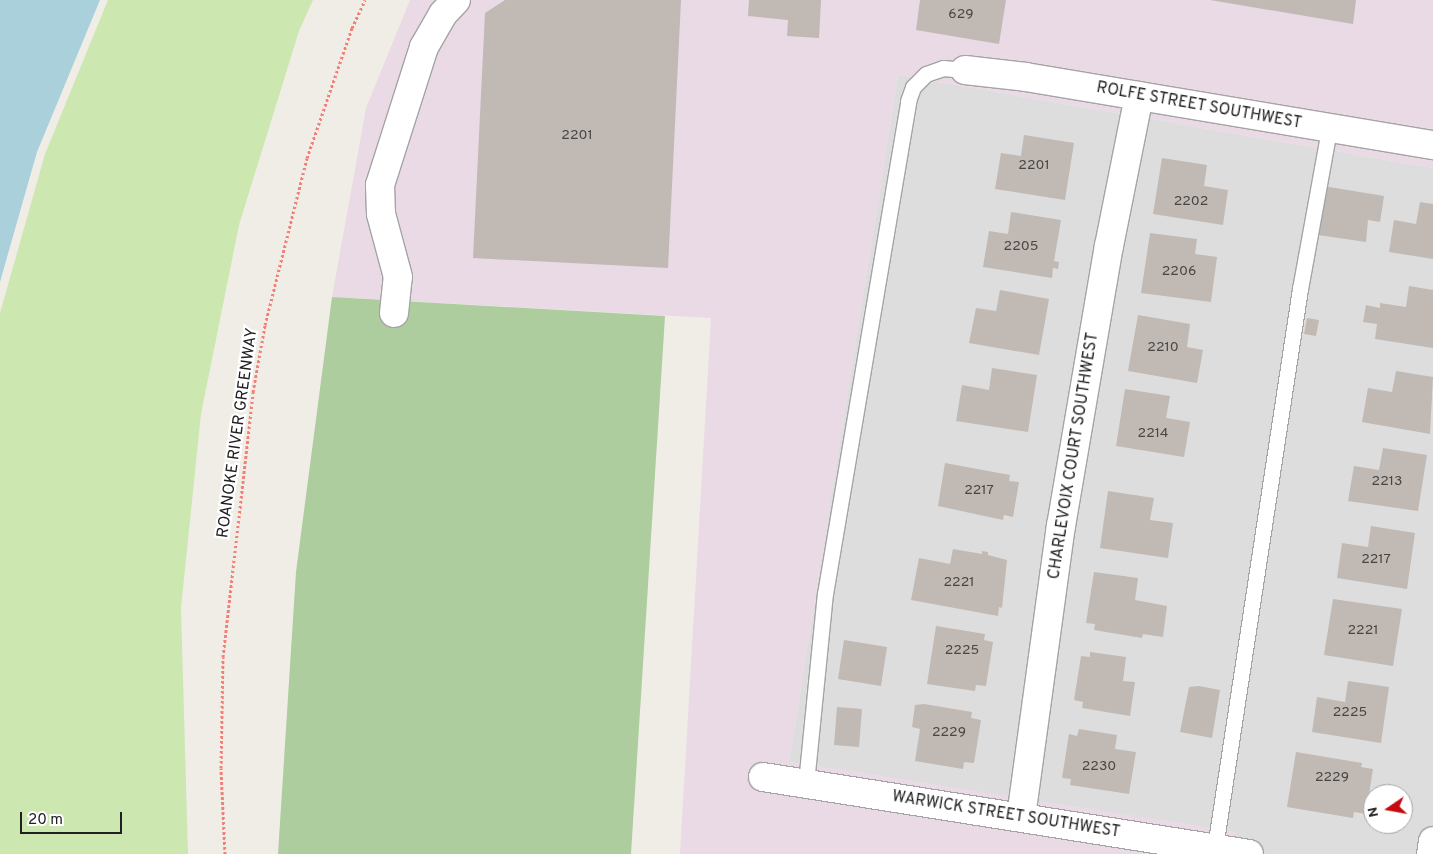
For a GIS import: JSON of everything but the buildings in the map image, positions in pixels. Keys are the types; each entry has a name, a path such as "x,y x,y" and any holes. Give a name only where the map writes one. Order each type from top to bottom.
{"street":[{"path":"394,313 398,277 381,214 380,185 424,47 443,14 456,0"},
{"name":"ROLFE STREET SOUTHWEST","path":"965,70 1139,96 1433,145"},
{"name":"CHARLEVOIX COURT SOUTHWEST","path":"1021,818 1061,526 1109,246 1139,96"},
{"name":"WARWICK STREET SOUTHWEST","path":"763,777 1214,851 1249,854"},
{"path":"1431,854 1433,841"}],"lane":[{"path":"806,783 825,594 908,100 913,87 926,74 943,68 965,70"},
{"path":"1214,851 1300,289 1329,129"}],"path":[{"name":"ROANOKE RIVER GREENWAY","path":"225,854 221,768 223,657 253,392 265,326 307,158 352,28 365,0"}],"shaded area":[{"path":"410,0 1433,0 1433,168 898,75 789,762 1236,832 1232,854 680,854 711,318 332,297 366,108"},
{"path":"898,75 1433,168 1433,854 1232,854 1235,832 789,762"}],"green space":[{"path":"108,0 313,0 299,31 239,225 201,414 181,608 188,854 0,854 0,313 45,154"},
{"path":"332,297 665,316 631,854 278,854 296,572"}],"water":[{"path":"0,0 100,0 37,152 0,282"}]}
